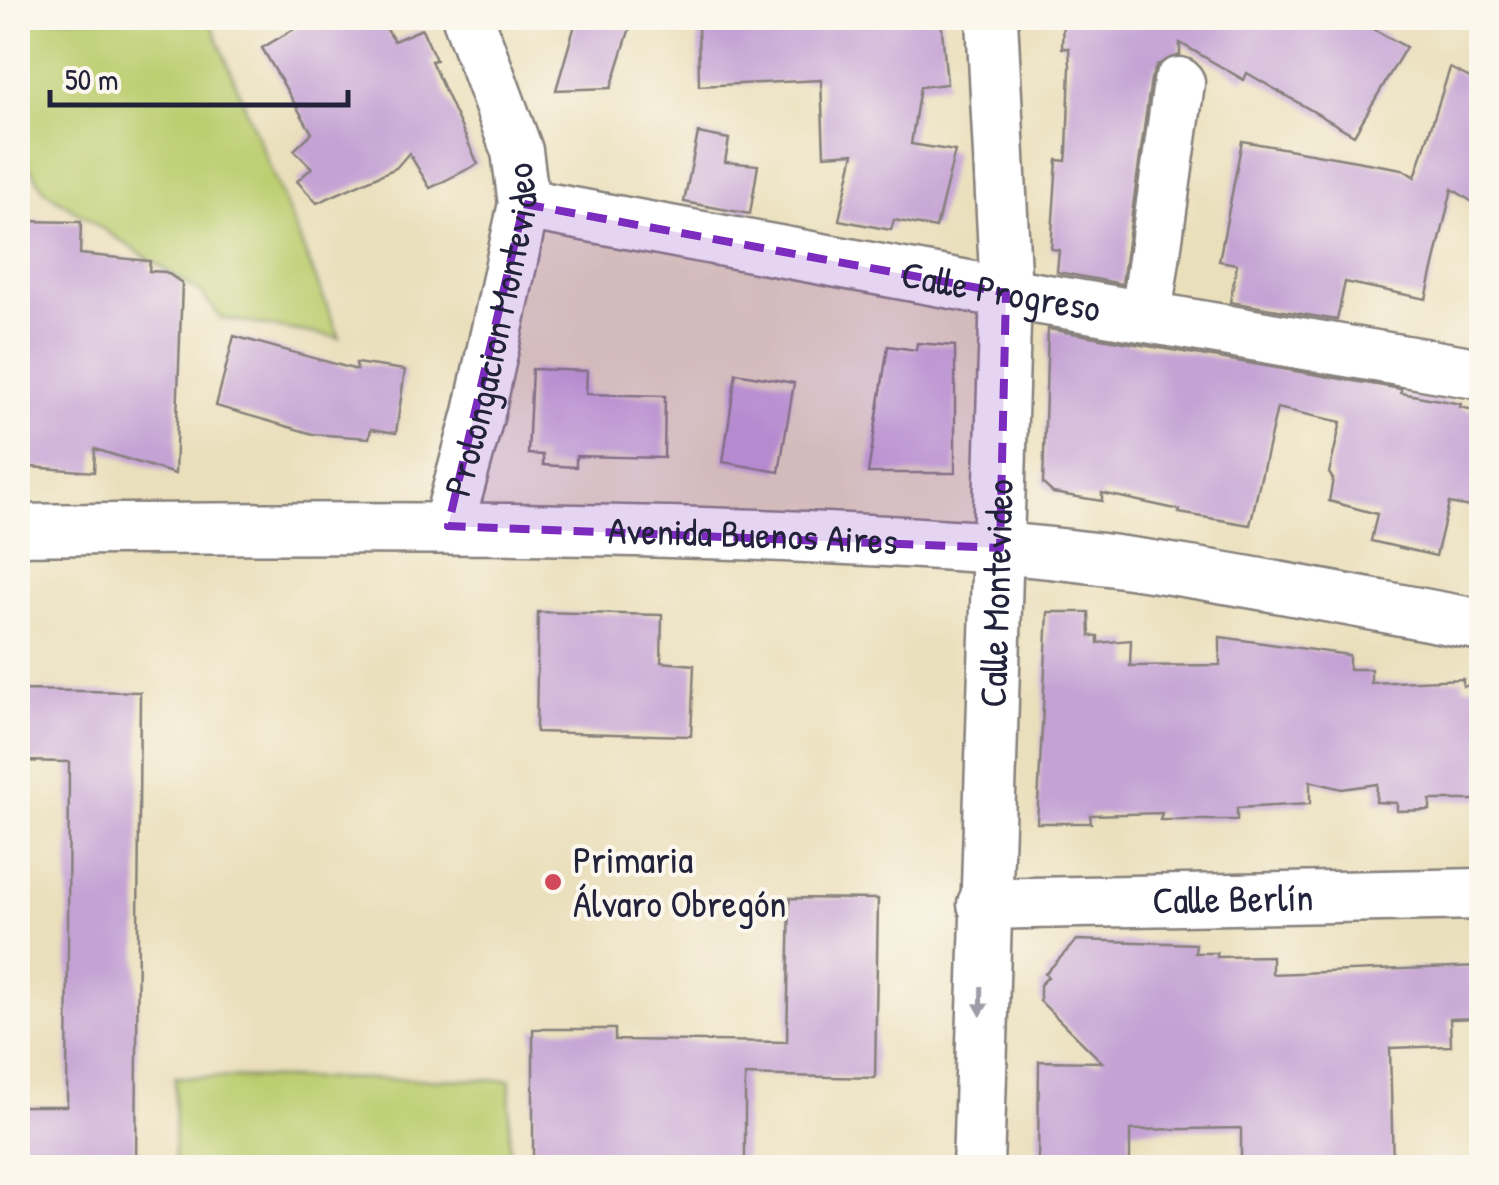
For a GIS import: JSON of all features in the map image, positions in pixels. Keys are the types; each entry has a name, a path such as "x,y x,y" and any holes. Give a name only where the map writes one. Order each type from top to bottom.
{"street":[{"name":"Prolongacion Montevideo","path":"448,526 479,413 524,204 517,150 468,18"},
{"name":"Calle Montevideo","path":"978,1168 1006,294 992,18"},
{"path":"1146,316 1179,83"},
{"name":"Calle Progreso","path":"524,204 1006,294 1482,374"},
{"name":"Avenida Buenos Aires","path":"18,530 448,526 1000,548 1232,580 1482,625"},
{"name":"Calle Berlín","path":"984,904 1482,894"}],"highlighted area":[{"path":"524,204 1006,293 1000,548 448,526"}],"green space":[{"path":"39,18 209,18 340,338 221,318 201,293 45,191 18,149 18,33"},
{"path":"18,952 23,952 22,1048 18,1048"},
{"path":"175,1077 510,1080 509,1167 174,1167"}],"building":[{"path":"313,18 380,18 394,41 422,29 436,60 431,61 478,164 430,188 409,153 396,168 317,203 297,181 312,168 294,150 312,133 262,48"},
{"path":"577,18 633,18 611,88 556,90"},
{"path":"698,18 941,18 947,84 920,87 911,144 955,151 936,228 894,220 891,230 839,220 854,153 824,155 821,80 699,86"},
{"path":"1063,18 1353,18 1406,47 1354,135 1247,73 1244,80 1180,43 1180,55 1157,65 1151,79 1122,284 1057,272 1059,250 1051,249 1057,160 1066,161 1067,151 1070,66 1069,48 1062,48"},
{"path":"1450,68 1482,84 1482,208 1452,189 1426,299 1345,282 1337,320 1230,302 1237,264 1219,261 1242,141 1402,169 1415,177"},
{"path":"698,133 729,139 725,162 758,165 750,214 684,202"},
{"path":"18,221 81,222 80,254 150,261 149,271 166,272 182,283 175,474 95,449 94,472 18,466"},
{"path":"1048,329 1401,389 1401,393 1482,412 1482,479 1476,508 1449,503 1436,556 1371,541 1377,514 1329,501 1333,479 1329,473 1341,422 1277,408 1250,525 1179,513 1180,510 1102,493 1102,501 1053,493 1043,484"},
{"path":"234,336 357,370 356,363 405,370 396,433 371,429 369,438 313,434 216,406"},
{"path":"917,343 955,346 955,473 868,473 888,346 916,350"},
{"path":"532,369 587,371 586,394 665,396 664,458 576,456 576,467 543,465 543,455 528,454"},
{"path":"736,373 794,383 779,472 723,462"},
{"path":"538,612 662,615 661,662 694,665 691,736 536,732"},
{"path":"1048,612 1089,612 1090,636 1098,636 1098,643 1131,640 1130,666 1220,665 1220,637 1349,655 1349,669 1371,669 1371,683 1463,679 1463,686 1482,686 1482,800 1430,800 1430,810 1397,811 1397,803 1376,802 1377,784 1342,789 1310,781 1310,804 1237,808 1237,820 1160,820 1162,813 1090,815 1091,823 1037,823"},
{"path":"18,690 140,692 136,1168 18,1168 18,1106 67,1106 69,762 18,761"},
{"path":"790,898 878,899 875,1078 745,1075 745,1168 533,1168 533,1029 615,1029 615,1040 787,1042"},
{"path":"1077,940 1196,944 1195,953 1217,953 1217,957 1272,956 1272,974 1480,966 1481,1018 1450,1019 1451,1046 1390,1048 1393,1168 1241,1168 1241,1128 1130,1130 1130,1165 1038,1168 1039,1061 1102,1062 1040,1001 1040,985 1048,977 1045,974"}],"place":[{"name":"Primaria Álvaro Obregón","path":"553,882"}]}
